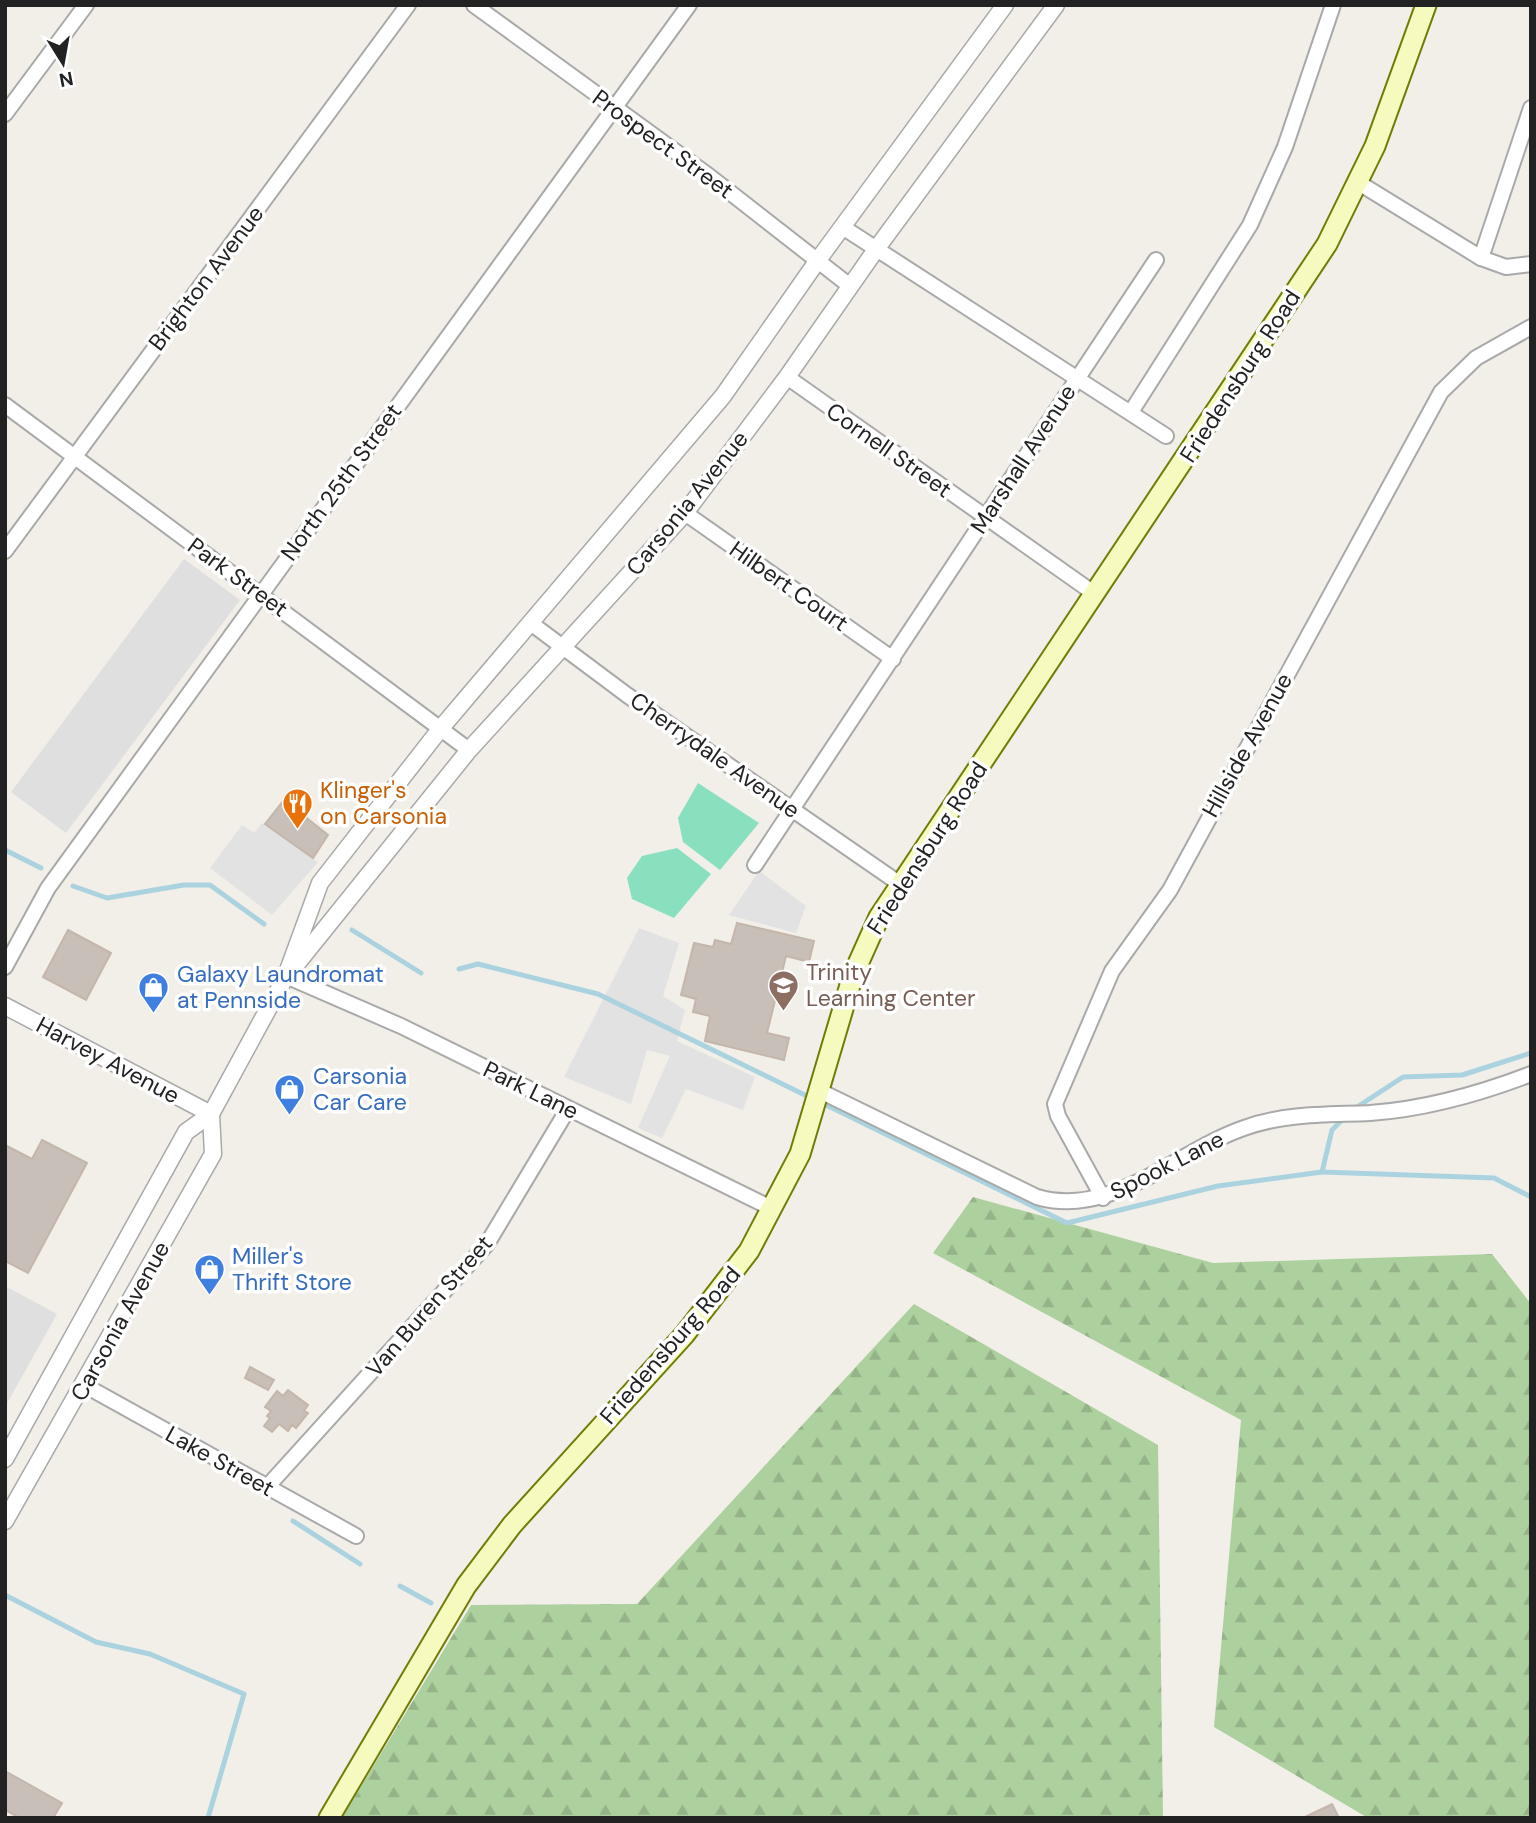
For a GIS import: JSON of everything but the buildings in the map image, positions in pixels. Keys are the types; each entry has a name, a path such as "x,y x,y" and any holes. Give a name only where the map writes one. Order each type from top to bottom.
{"main road":[{"name":"Friedensburg Road","path":"329,1818 466,1586 512,1525 723,1288 773,1209 800,1154 864,945 900,884 1327,244 1359,183 1426,5"}],"street":[{"path":"5,114 86,5"},
{"name":"Brighton Avenue","path":"5,551 73,455 408,5"},
{"name":"Prospect Street","path":"474,5 709,176 850,286"},
{"name":"North 25th Street","path":"5,967 48,888 689,5"},
{"name":"Carsonia Avenue","path":"5,1459 186,1132 211,1114 286,976 320,883 441,728 723,396 818,260 845,228 1005,5"},
{"name":"Carsonia Avenue","path":"286,976 469,750 685,513 787,377 877,248 1056,5"},
{"path":"1130,412 1250,225 1285,147 1332,5"},
{"path":"1481,258 1531,108"},
{"path":"1359,183 1481,258 1506,267 1531,264"},
{"path":"845,228 1166,436"},
{"name":"Marshall Avenue","path":"755,865 1156,260"},
{"name":"Hillside Avenue","path":"1103,1198 1058,1116 1055,1104 1100,993 1112,971 1170,890 1441,392 1476,358 1531,327"},
{"name":"Cornell Street","path":"787,377 1095,594"},
{"name":"Park Street","path":"5,405 469,750"},
{"name":"Hilbert Court","path":"685,513 893,659"},
{"name":"Cherrydale Avenue","path":"532,624 900,884"},
{"name":"Park Lane","path":"286,976 401,1026 773,1209"},
{"name":"Harvey Avenue","path":"5,1006 211,1114"},
{"name":"Spook Lane","path":"820,1091 1037,1196 1073,1202 1103,1198 1199,1146 1251,1125 1315,1113 1370,1112 1420,1107 1479,1093 1531,1074"},
{"name":"Van Buren Street","path":"267,1487 487,1244 568,1109"},
{"name":"Carsonia Avenue","path":"5,1521 85,1385 213,1154 211,1114"},
{"name":"Lake Street","path":"85,1385 356,1536"}],"shaded area":[{"path":"184,559 240,600 66,833 11,792"},
{"path":"262,823 318,862 272,915 210,868 242,825 254,833"},
{"path":"759,871 806,906 796,933 729,915"},
{"path":"639,928 679,943 663,996 685,1010 677,1041 755,1077 743,1110 686,1089 662,1138 638,1128 670,1056 647,1050 631,1104 564,1077"},
{"path":"5,1286 57,1314 5,1407"}],"green space":[{"path":"698,783 759,823 720,870 683,842 678,818"},
{"path":"677,848 711,874 674,918 632,899 627,878 642,856"},
{"path":"973,1197 1213,1263 1492,1254 1531,1304 1531,1818 1368,1818 1214,1727 1241,1420 933,1253"},
{"path":"914,1304 1158,1445 1163,1818 342,1818 471,1605 637,1604"}],"waterway":[{"path":"5,850 41,868"},
{"path":"73,886 107,898 184,885 210,885 264,924"},
{"path":"352,930 421,973"},
{"path":"459,969 478,964 598,994 811,1098"},
{"path":"1351,1111 1403,1077 1462,1075 1531,1053"},
{"path":"820,1102 1067,1223 1218,1186 1322,1172 1332,1130 1344,1118"},
{"path":"1322,1172 1494,1178 1531,1197"},
{"path":"293,1521 360,1564"},
{"path":"400,1586 431,1603"},
{"path":"5,1595 96,1642 150,1654 244,1694 208,1818"}],"place":[{"name":"Klinger's on Carsonia","path":"297,830"},
{"name":"Trinity Learning Center","path":"783,1012"},
{"name":"Galaxy Laundromat at Pennside","path":"154,1014"},
{"name":"Carsonia Car Care","path":"290,1116"},
{"name":"Miller's Thrift Store","path":"209,1296"}]}
